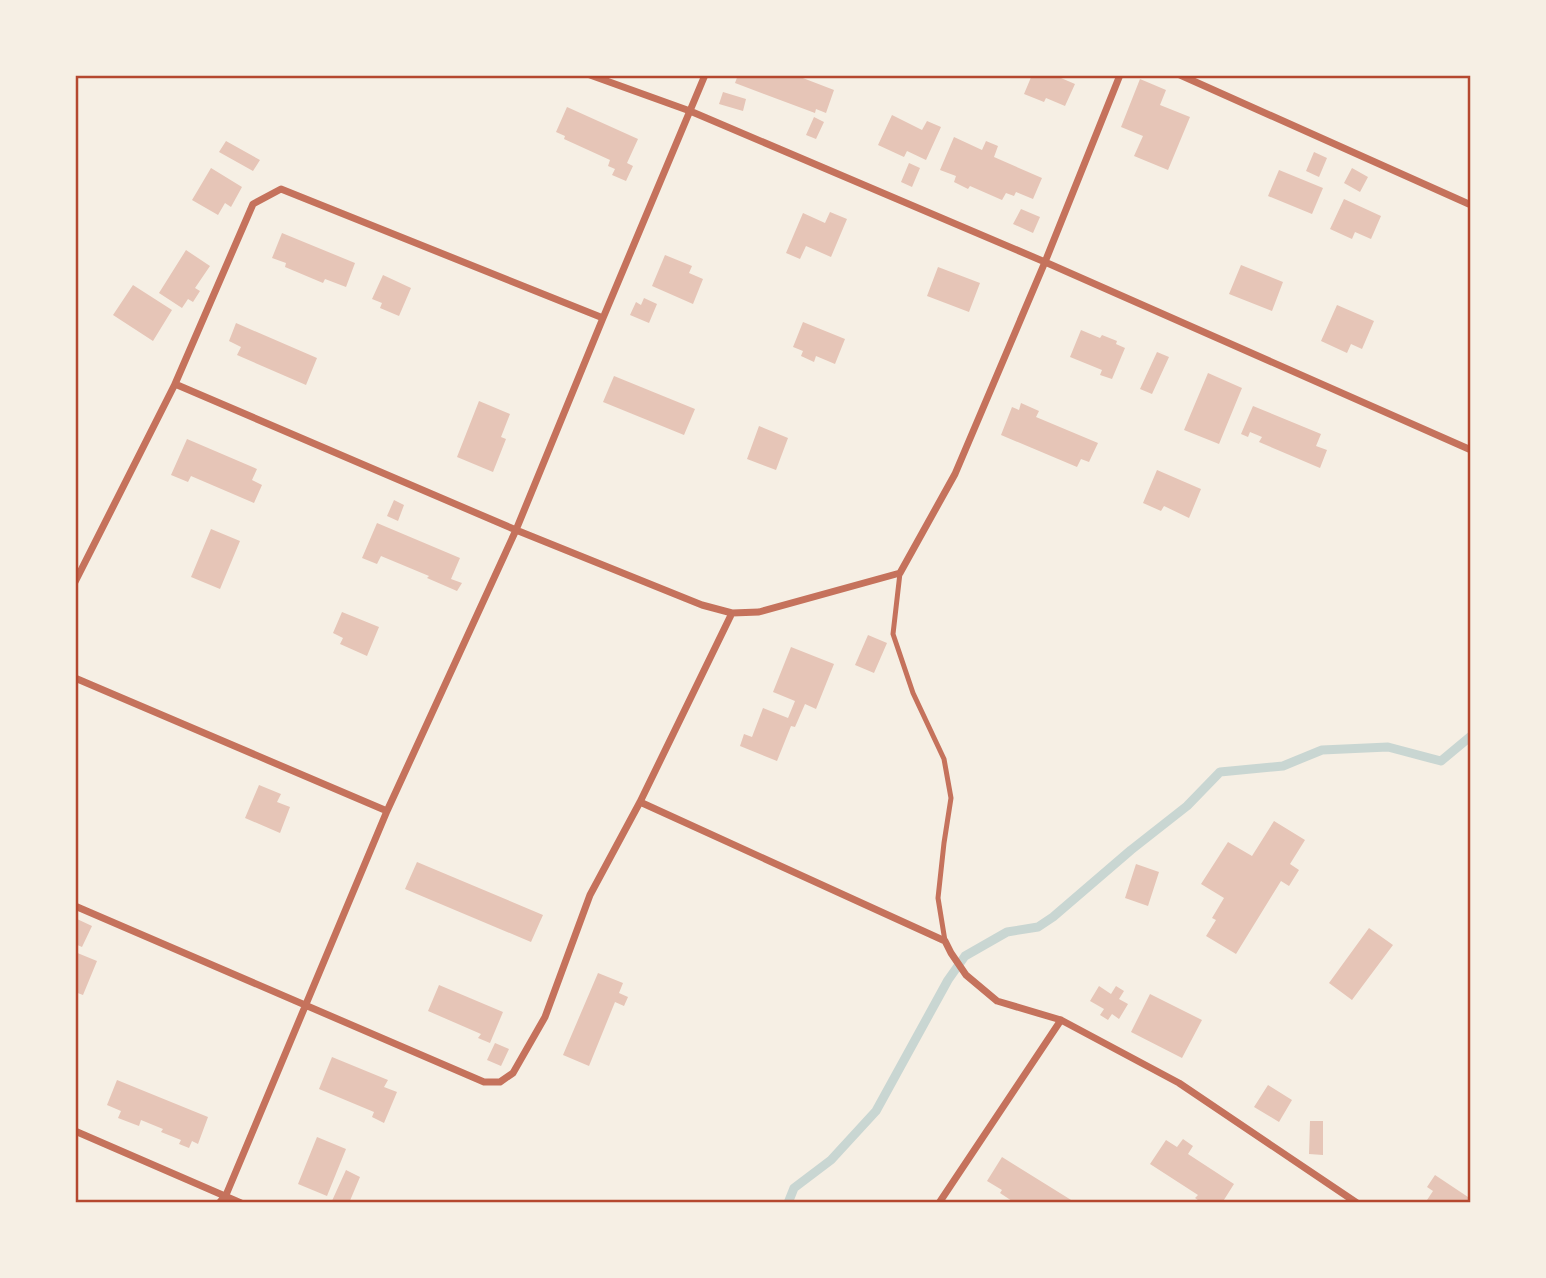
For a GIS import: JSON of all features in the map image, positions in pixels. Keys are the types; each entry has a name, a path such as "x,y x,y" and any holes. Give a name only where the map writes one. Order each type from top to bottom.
{"street":[{"path":"590,75 690,111 1045,262 1471,450"},
{"path":"219,1203 226,1195 387,811 516,530 705,75"},
{"path":"175,384 516,530 702,605 732,613 759,612 901,573 955,474 1045,262 1120,75"},
{"path":"1180,75 1471,205"},
{"path":"75,582 175,384 253,204 281,189 603,318"},
{"path":"75,906 484,1082 500,1082 513,1073 545,1017 590,895 640,802 732,613"},
{"path":"75,678 387,811"},
{"path":"640,802 945,941 966,975 997,1001 1061,1020 1179,1083 1357,1203"},
{"path":"939,1203 1061,1020"},
{"path":"75,1131 242,1203"}],"lane":[{"path":"901,573 893,634 913,693 944,759 951,798 939,898 945,941"}],"building":[{"path":"738,75 795,75 834,90 826,113 816,109 815,113 735,83"},
{"path":"1032,75 1054,75 1075,84 1065,106 1046,98 1044,102 1024,94"},
{"path":"1140,79 1166,90 1160,105 1190,117 1168,170 1134,156 1143,136 1121,127"},
{"path":"723,92 746,99 743,111 719,104"},
{"path":"567,107 638,139 627,163 633,166 626,181 612,175 615,169 608,166 610,160 564,139 565,136 556,132"},
{"path":"892,115 922,130 927,121 941,127 926,160 907,151 904,157 878,145"},
{"path":"814,117 824,122 816,139 806,135"},
{"path":"954,137 982,150 986,141 998,146 994,157 1042,178 1033,199 1016,192 1014,196 1006,193 1002,200 954,182 956,176 940,170"},
{"path":"226,141 260,160 253,171 219,152"},
{"path":"1314,152 1327,158 1319,177 1306,171"},
{"path":"909,163 920,168 912,187 901,182"},
{"path":"211,168 242,187 231,207 225,203 218,215 192,200"},
{"path":"1352,168 1368,177 1360,192 1344,183"},
{"path":"1279,170 1323,188 1312,214 1268,196"},
{"path":"1344,199 1381,216 1371,239 1355,232 1352,239 1330,229"},
{"path":"1021,209 1040,217 1033,233 1013,224"},
{"path":"830,212 847,219 831,257 806,246 800,259 786,253 803,213 825,223"},
{"path":"282,233 355,263 346,287 325,279 323,283 285,267 286,263 272,258"},
{"path":"186,250 210,266 195,288 200,291 193,302 188,299 182,308 159,293"},
{"path":"665,255 692,266 689,273 703,279 693,304 652,286"},
{"path":"1241,265 1283,282 1272,311 1229,294"},
{"path":"938,267 980,283 969,312 927,296"},
{"path":"383,275 411,288 399,316 380,308 382,303 372,299"},
{"path":"133,285 172,310 153,341 113,315"},
{"path":"644,298 657,304 649,323 630,315 636,302 641,305"},
{"path":"1337,305 1374,321 1362,349 1351,344 1347,353 1321,341"},
{"path":"803,322 845,339 835,364 816,356 814,362 801,356 803,351 793,347"},
{"path":"236,323 317,358 306,385 237,355 241,347 229,341"},
{"path":"1081,330 1117,341 1116,344 1125,348 1112,379 1100,375 1102,370 1070,357"},
{"path":"1157,352 1169,357 1152,394 1140,389"},
{"path":"1208,373 1242,388 1219,444 1184,430"},
{"path":"614,376 695,409 684,435 603,402"},
{"path":"479,401 510,414 501,437 506,439 493,472 457,457"},
{"path":"1021,403 1039,411 1036,417 1098,443 1089,462 1081,459 1077,467 1001,435 1012,407 1019,410"},
{"path":"1253,406 1321,434 1316,446 1327,450 1320,468 1259,442 1262,437 1250,432 1248,437 1241,434"},
{"path":"759,426 788,438 776,470 747,459"},
{"path":"187,439 257,469 252,480 262,485 254,503 191,476 188,482 171,475"},
{"path":"1157,470 1201,489 1189,518 1164,506 1161,511 1143,503"},
{"path":"394,500 404,505 398,521 387,516"},
{"path":"377,523 460,558 451,579 462,583 457,591 381,556 377,564 362,558"},
{"path":"211,529 240,541 220,589 191,577"},
{"path":"342,612 379,627 367,656 340,644 343,638 333,633"},
{"path":"868,635 887,643 874,673 855,665"},
{"path":"791,647 834,664 816,709 805,704 795,727 791,726 777,761 740,746 744,734 752,737 763,708 788,718 795,701 773,692"},
{"path":"259,785 281,794 277,802 290,807 280,833 245,818"},
{"path":"1274,821 1305,840 1290,864 1299,870 1289,886 1281,881 1236,954 1206,936 1216,920 1212,918 1224,898 1201,884 1228,842 1252,856"},
{"path":"417,862 543,915 531,942 405,889"},
{"path":"1136,864 1159,872 1148,906 1125,898"},
{"path":"77,919 92,926 82,947 75,944"},
{"path":"1369,928 1393,945 1352,1000 1329,983"},
{"path":"75,952 97,961 83,995 75,992"},
{"path":"598,973 623,983 619,993 628,997 624,1006 615,1002 589,1066 563,1055"},
{"path":"439,985 503,1012 490,1043 478,1038 481,1034 428,1011"},
{"path":"1099,986 1111,994 1116,986 1124,991 1119,999 1128,1004 1119,1019 1112,1014 1108,1020 1100,1015 1104,1009 1090,1001"},
{"path":"1150,994 1202,1020 1182,1058 1131,1032"},
{"path":"495,1043 509,1049 501,1066 487,1060"},
{"path":"332,1057 388,1080 384,1087 397,1092 384,1123 372,1117 374,1112 319,1089"},
{"path":"117,1080 208,1117 198,1144 192,1141 189,1148 179,1144 181,1140 161,1132 163,1129 141,1120 139,1126 118,1118 121,1111 107,1105"},
{"path":"1268,1085 1292,1100 1279,1122 1254,1107"},
{"path":"1310,1121 1323,1121 1323,1155 1309,1154"},
{"path":"317,1137 346,1149 327,1196 298,1184"},
{"path":"1183,1139 1193,1146 1188,1154 1234,1184 1222,1203 1202,1203 1195,1198 1198,1195 1150,1164 1166,1140 1177,1147"},
{"path":"1002,1157 1076,1203 1015,1203 1000,1193 1002,1190 987,1181"},
{"path":"346,1170 360,1177 349,1203 331,1203"},
{"path":"1435,1175 1471,1199 1471,1203 1431,1203 1427,1200 1433,1191 1427,1187"}],"waterway":[{"path":"788,1203 794,1188 831,1160 876,1111 948,980 965,956 1007,932 1038,927 1053,917 1187,806 1220,772 1283,766 1322,750 1388,747 1441,761 1471,736"}]}
